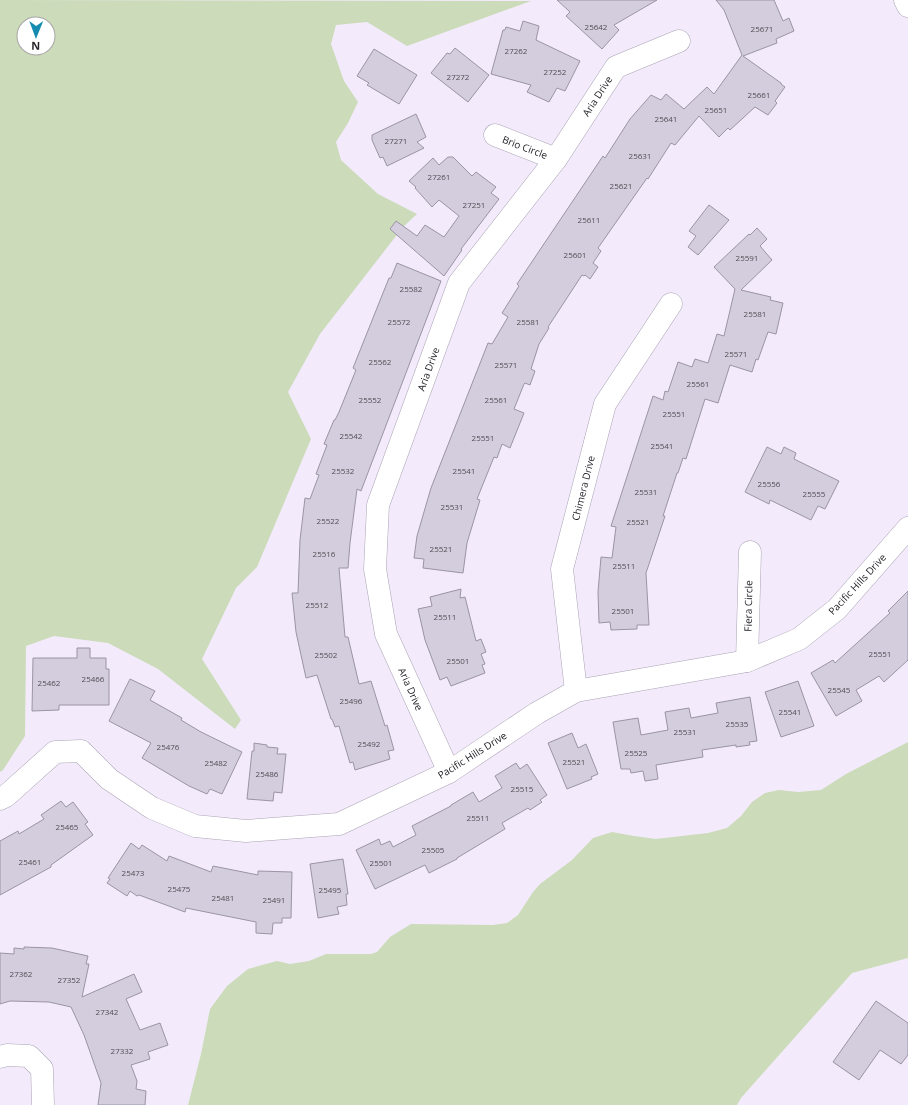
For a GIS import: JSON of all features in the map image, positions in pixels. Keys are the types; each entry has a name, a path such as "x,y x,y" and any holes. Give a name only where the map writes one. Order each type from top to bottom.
{"street":[{"path":"905,0 908,6"},
{"name":"Aria Drive","path":"449,772 386,634 375,569 378,505 459,283 556,159 616,67 679,41"},
{"name":"Brio Circle","path":"495,135 556,159"},
{"name":"Chimera Drive","path":"576,691 562,569 605,404 671,304"},
{"name":"Pacific Hills Drive","path":"0,799 6,796 55,752 81,751 109,779 152,808 195,826 246,831 339,824 449,772 537,713 576,691 747,661 799,639 837,609 908,528"},
{"name":"Fiera Circle","path":"747,661 750,552"},
{"path":"0,1057 7,1055 28,1056 42,1069 43,1105"}],"green space":[{"path":"0,0 531,1 407,46 367,22 336,25 331,44 344,81 358,102 348,123 336,142 341,160 378,194 417,214 403,227 320,334 288,392 311,439 257,567 236,588 202,659 241,720 235,729 158,669 108,643 54,636 26,646 25,736 3,770 0,772"},
{"path":"908,742 908,958 852,973 741,1098 737,1105 188,1105 201,1054 210,1009 227,986 248,969 277,961 290,964 309,961 326,954 371,954 377,952 390,937 411,924 493,925 507,923 518,915 540,884 572,860 593,838 612,832 656,839 708,833 727,828 741,816 752,802 765,793 779,790 798,792 821,790 846,774"}],"building":[{"path":"557,0 657,0 614,25 619,30 602,49 566,16 570,12"},
{"path":"716,0 774,0 783,21 789,18 794,31 776,39 777,43 743,56 785,87 775,101 777,103 768,115 755,107 730,130 728,128 719,137 699,116 675,145 671,143 648,179 647,178 598,248 601,251 593,263 598,267 590,279 585,275 582,275 548,327 549,328 539,344 531,369 535,371 530,385 524,384 514,409 524,413 510,448 502,444 497,458 494,457 477,499 480,500 467,543 463,573 423,568 424,559 414,558 417,536 431,488 488,343 492,344 508,317 502,313 519,286 517,284 603,156 605,158 630,119 651,95 661,100 666,94 684,109 707,87 714,94 742,55 724,10"},
{"path":"523,21 539,26 536,40 580,61 565,91 557,88 549,102 527,92 531,85 491,74 503,30 505,30 506,27 520,31"},
{"path":"455,48 489,75 468,102 431,73 447,53 450,54"},
{"path":"374,49 417,75 399,104 367,85 369,83 357,76"},
{"path":"416,114 426,137 417,142 424,148 387,166 383,157 380,158 372,140 372,135"},
{"path":"448,157 453,157 472,176 476,172 496,187 491,193 499,199 461,249 462,250 444,276 390,229 396,221 417,236 425,225 444,237 459,216 439,200 432,207 415,188 416,187 409,181 433,158 439,165"},
{"path":"709,205 729,220 698,255 688,247 696,236 689,231"},
{"path":"757,228 767,239 760,246 772,260 741,290 771,297 770,300 783,303 776,334 768,332 752,372 730,365 718,403 705,399 686,459 683,458 677,473 663,516 665,516 646,573 649,625 637,625 637,629 611,630 610,622 599,623 598,592 601,557 612,558 616,527 611,526 653,396 663,400 665,391 668,392 678,362 692,367 695,359 708,363 717,334 724,336 735,289 714,267"},
{"path":"397,263 441,281 361,491 357,489 348,568 339,568 345,637 348,637 359,684 371,681 385,726 387,725 394,750 388,751 390,759 355,770 353,762 350,763 339,726 335,727 331,719 317,675 306,678 296,632 292,593 298,593 300,540 305,498 310,499 319,475 316,474 327,445 324,444 356,370 353,368 389,278 391,278"},
{"path":"767,447 781,454 784,447 796,453 794,459 839,481 825,509 818,506 811,520 770,500 769,504 745,492"},
{"path":"461,589 460,598 465,597 476,641 481,639 486,652 481,654 485,664 482,665 485,673 451,686 447,677 440,680 425,640 418,609 432,606 430,597"},
{"path":"908,591 908,660 884,682 879,676 856,690 862,701 836,716 811,673 833,660 835,663 890,613 888,611"},
{"path":"77,648 90,648 90,658 106,658 106,669 109,669 109,705 59,705 59,710 32,711 33,658 77,658"},
{"path":"130,679 155,691 150,700 182,718 181,720 201,732 242,752 222,794 210,789 207,794 189,786 142,758 151,743 109,721"},
{"path":"798,681 814,726 781,737 765,692"},
{"path":"750,697 757,741 749,742 750,745 736,747 736,745 702,750 703,757 656,765 658,779 645,781 643,771 631,773 630,769 621,769 613,722 638,718 641,735 668,730 665,712 689,708 691,718 718,713 716,703"},
{"path":"572,733 578,748 586,744 598,774 591,777 592,779 567,789 548,743"},
{"path":"254,743 267,745 267,747 278,748 277,754 286,754 282,793 274,792 273,801 247,799"},
{"path":"516,763 520,769 527,764 547,795 540,800 542,802 530,810 528,808 502,823 505,829 457,859 429,873 425,865 375,889 356,850 379,839 381,845 390,841 393,847 416,835 412,826 451,806 473,792 479,802 502,788 495,776"},
{"path":"61,801 66,807 73,802 88,822 85,824 93,835 51,865 51,867 0,895 0,841 18,831 19,834 44,819 41,815"},
{"path":"131,843 139,849 142,845 167,861 169,856 211,872 213,866 258,875 258,871 292,872 291,918 282,918 282,923 273,923 272,934 256,933 256,922 186,908 185,912 139,895 137,896 130,891 127,896 107,883 110,879 108,878"},
{"path":"343,859 348,894 346,894 347,905 337,907 339,914 318,918 310,864"},
{"path":"24,947 52,948 88,956 86,964 89,964 82,997 134,974 142,992 126,999 140,1030 160,1023 168,1045 148,1052 150,1059 131,1065 137,1081 136,1089 146,1091 145,1105 98,1105 101,1083 84,1035 71,1007 49,1002 10,1001 0,1004 0,953 14,954 14,948 24,949"},
{"path":"876,1001 908,1023 908,1055 901,1064 880,1050 859,1080 833,1062"}]}
